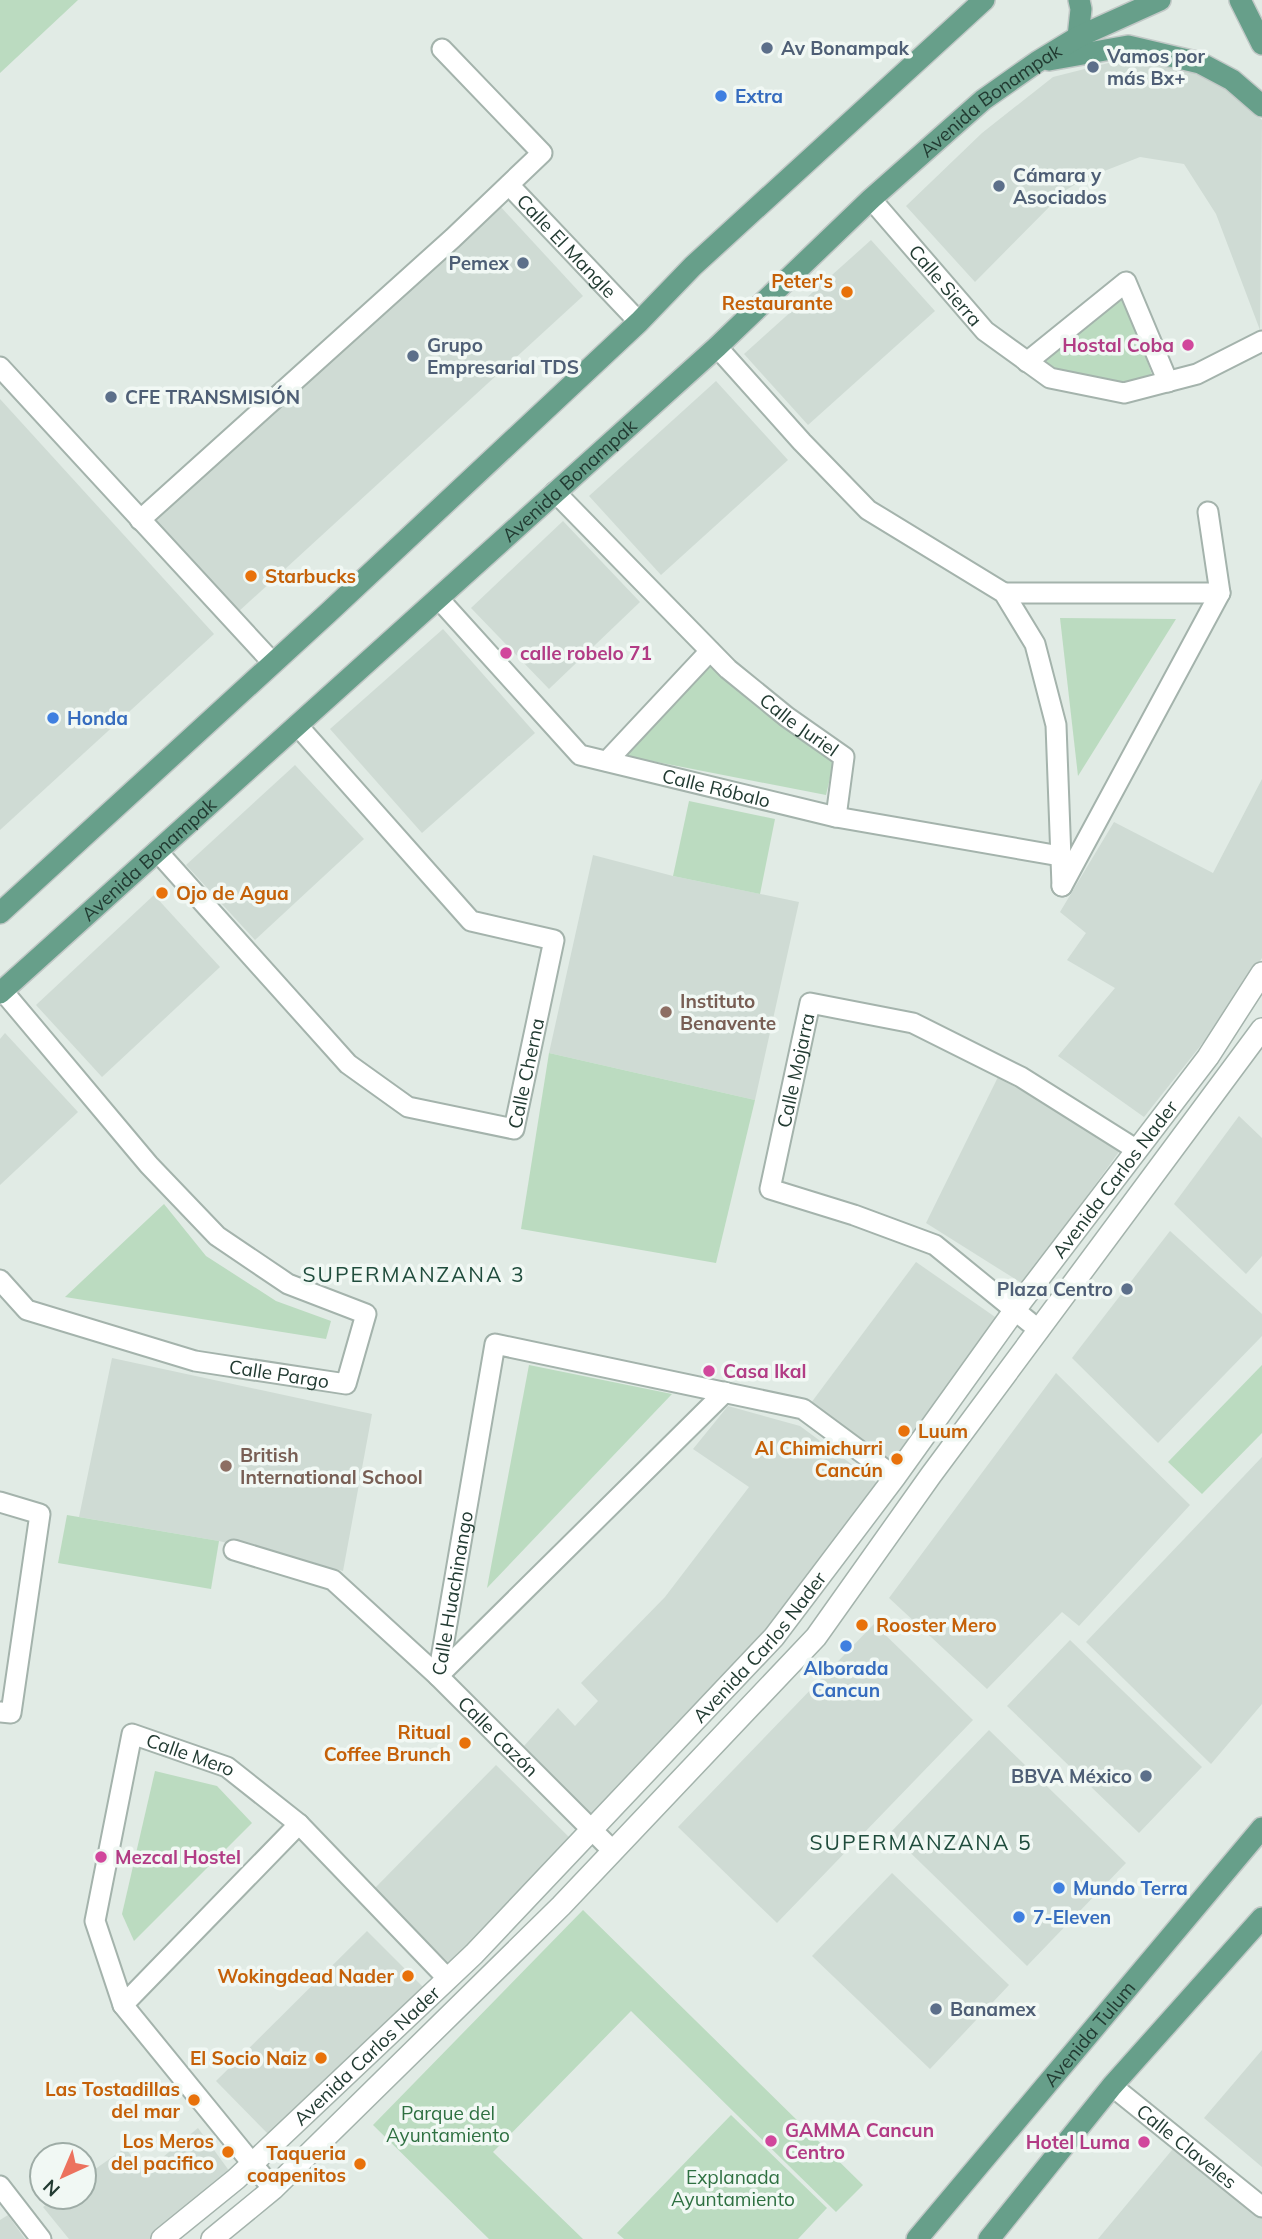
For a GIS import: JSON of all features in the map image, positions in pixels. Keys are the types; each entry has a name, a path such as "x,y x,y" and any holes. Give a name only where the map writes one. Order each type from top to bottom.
{"main road":[{"path":"933,44 958,0"},
{"path":"0,913 639,322 693,266 984,0"},
{"path":"1078,37 1081,9 1079,0"},
{"name":"Avenida Bonampak","path":"1,991 717,347 871,199 983,100 1078,37 1160,0"},
{"path":"1240,0 1261,36"},
{"path":"1037,62 1128,46 1200,63 1232,80 1262,106"},
{"name":"Avenida Tulum","path":"917,2239 1262,1828"},
{"path":"989,2239 1112,2087 1262,1918"}],"street":[{"name":"Calle El Mangle","path":"442,49 542,153 509,185 639,322"},
{"path":"140,520 509,185"},
{"name":"Calle Sierra","path":"871,199 985,331 1049,378 1124,393 1197,374 1262,341"},
{"path":"1027,362 1126,282 1168,382"},
{"path":"717,347 867,510 1004,593 1034,644 1056,724 1062,886 1220,593 1208,512"},
{"path":"0,367 272,663"},
{"name":"Calle Juriel","path":"555,492 728,669 787,718 844,757 836,817"},
{"path":"1004,593 1220,593"},
{"name":"Calle Róbalo","path":"438,598 580,755 836,817 1059,856"},
{"path":"607,761 710,651"},
{"name":"Calle Cherna","path":"157,851 348,1064 408,1107 514,1129 554,940 471,921 297,725"},
{"name":"Avenida Carlos Nader","path":"162,2239 252,2164 448,1979 774,1637 895,1477 1014,1311 1208,1056 1262,973"},
{"name":"Calle Pargo","path":"0,1280 27,1310 195,1361 346,1384 366,1314 288,1284 217,1236 149,1165 1,991"},
{"name":"Calle Mojarra","path":"1039,1330 935,1245 854,1214 771,1189 810,1003 913,1023 1021,1077 1138,1150"},
{"name":"Avenida Carlos Nader","path":"212,2239 274,2189 539,1928 816,1637 931,1475 1262,1029"},
{"name":"Calle Huachinango","path":"438,1676 495,1344 803,1409 895,1477"},
{"name":"Calle Huachinango","path":"438,1676 724,1392"},
{"path":"0,1502 40,1514 11,1713 0,1712"},
{"name":"Calle Cazón","path":"234,1550 332,1580 438,1676 613,1851"},
{"name":"Calle Mero","path":"274,2189 123,2005 94,1921 132,1734 227,1767 299,1825 448,1979"},
{"path":"123,2005 299,1825"},
{"path":"518,1908 539,1928"},
{"name":"Calle Claveles","path":"1112,2087 1262,2207"},
{"path":"0,2186 41,2239"}],"shaded area":[{"path":"1140,55 1227,85 1262,120 1260,330 1216,214 1184,164 1140,157 1084,179 1066,190 975,282 906,206 982,133 1053,77"},
{"path":"499,205 583,296 237,613 154,522"},
{"path":"871,240 935,311 808,425 744,354"},
{"path":"716,381 788,460 661,575 589,496"},
{"path":"0,399 214,634 0,830"},
{"path":"563,521 640,602 549,689 471,608"},
{"path":"443,629 535,733 422,833 330,729"},
{"path":"295,765 364,839 255,940 186,865"},
{"path":"1262,779 1262,958 1209,1035 1144,1117 1058,1056 1115,988 1067,960 1086,933 1060,912 1114,822 1213,873"},
{"name":"Instituto Benavente","path":"593,855 673,876 799,902 755,1100 549,1053"},
{"path":"154,895 220,967 102,1077 36,1005"},
{"path":"5,1033 78,1112 0,1185 0,1039"},
{"path":"998,1077 1121,1149 1023,1284 926,1223"},
{"path":"1239,1116 1262,1138 1262,1256 1246,1274 1174,1204"},
{"path":"1170,1231 1262,1314 1262,1336 1158,1443 1072,1358"},
{"path":"916,1262 998,1319 892,1462 811,1403"},
{"name":"British International School","path":"112,1358 372,1414 343,1571 219,1541 79,1517"},
{"path":"1056,1373 1190,1505 1079,1626 1062,1612 987,1689 889,1598"},
{"path":"728,1406 800,1426 877,1483 767,1632 593,1817 524,1746 558,1708 575,1726 598,1701 581,1683 665,1597 749,1487 693,1449"},
{"path":"1262,1457 1262,1704 1211,1764 1086,1642"},
{"path":"874,1624 973,1720 777,1923 678,1827"},
{"path":"1070,1640 1202,1767 1139,1833 1007,1706"},
{"path":"989,1730 1126,1863 1027,1966 890,1833"},
{"path":"496,1765 572,1840 450,1964 374,1889"},
{"path":"892,1873 1009,1985 930,2069 812,1956"},
{"path":"367,1931 425,1989 274,2140 216,2081"},
{"path":"1262,2050 1262,2167 1204,2118"},
{"path":"198,2128 230,2172 150,2239 69,2239 46,2211 98,2211 98,2167 125,2148 145,2172"},
{"path":"1177,2144 1262,2215 1262,2239 1098,2239"},
{"path":"8,2215 25,2239 0,2239 0,2220"}],"green space":[{"path":"0,0 78,0 0,73"},
{"path":"1124,292 1153,378 1124,389 1053,374 1035,362"},
{"path":"1060,618 1176,619 1078,776"},
{"path":"711,660 835,757 826,795 621,755"},
{"path":"689,801 775,819 760,894 673,876"},
{"path":"549,1053 755,1100 716,1263 521,1229"},
{"path":"164,1204 206,1256 276,1301 331,1321 326,1339 65,1297"},
{"path":"529,1365 672,1394 487,1588"},
{"path":"1262,1365 1262,1433 1202,1494 1168,1462"},
{"path":"67,1515 219,1541 211,1589 58,1563"},
{"path":"155,1771 217,1786 252,1823 134,1941 122,1914"},
{"name":"Parque del Ayuntamiento","path":"583,1910 863,2185 836,2212 631,2011 493,2152 583,2239 489,2239 373,2125"},
{"name":"Explanada Ayuntamiento","path":"731,2115 827,2208 798,2239 624,2239 617,2233"}],"place":[{"name":"Av Bonampak","path":"767,48"},
{"name":"Vamos por más Bx+","path":"1093,67"},
{"name":"Extra","path":"721,96"},
{"name":"Cámara y Asociados","path":"999,186"},
{"name":"Pemex","path":"523,263"},
{"name":"Peter's Restaurante","path":"847,292"},
{"name":"Hostal Coba","path":"1188,345"},
{"name":"Grupo Empresarial TDS","path":"413,356"},
{"name":"CFE TRANSMISIÓN","path":"111,397"},
{"name":"Starbucks","path":"251,576"},
{"name":"calle robelo 71","path":"506,653"},
{"name":"Honda","path":"53,718"},
{"name":"Ojo de Agua","path":"162,893"},
{"name":"Instituto Benavente","path":"666,1012"},
{"name":"Plaza Centro","path":"1127,1289"},
{"name":"Casa Ikal","path":"709,1371"},
{"name":"Luum","path":"904,1431"},
{"name":"Al Chimichurri Cancún","path":"897,1459"},
{"name":"British International School","path":"226,1466"},
{"name":"Rooster Mero","path":"862,1625"},
{"name":"Alborada Cancun","path":"846,1646"},
{"name":"Ritual Coffee Brunch","path":"465,1743"},
{"name":"BBVA México","path":"1146,1776"},
{"name":"Mezcal Hostel","path":"101,1857"},
{"name":"Mundo Terra","path":"1059,1888"},
{"name":"7-Eleven","path":"1019,1917"},
{"name":"Wokingdead Nader","path":"408,1976"},
{"name":"Banamex","path":"936,2009"},
{"name":"El Socio Naiz","path":"321,2058"},
{"name":"Las Tostadillas del mar","path":"194,2100"},
{"name":"GAMMA Cancun Centro","path":"771,2141"},
{"name":"Hotel Luma","path":"1144,2142"},
{"name":"Los Meros del pacifico","path":"228,2152"},
{"name":"Taqueria coapenitos","path":"360,2164"}],"district":[{"name":"SUPERMANZANA 3","path":"414,1274"},
{"name":"SUPERMANZANA 5","path":"921,1842"}]}
